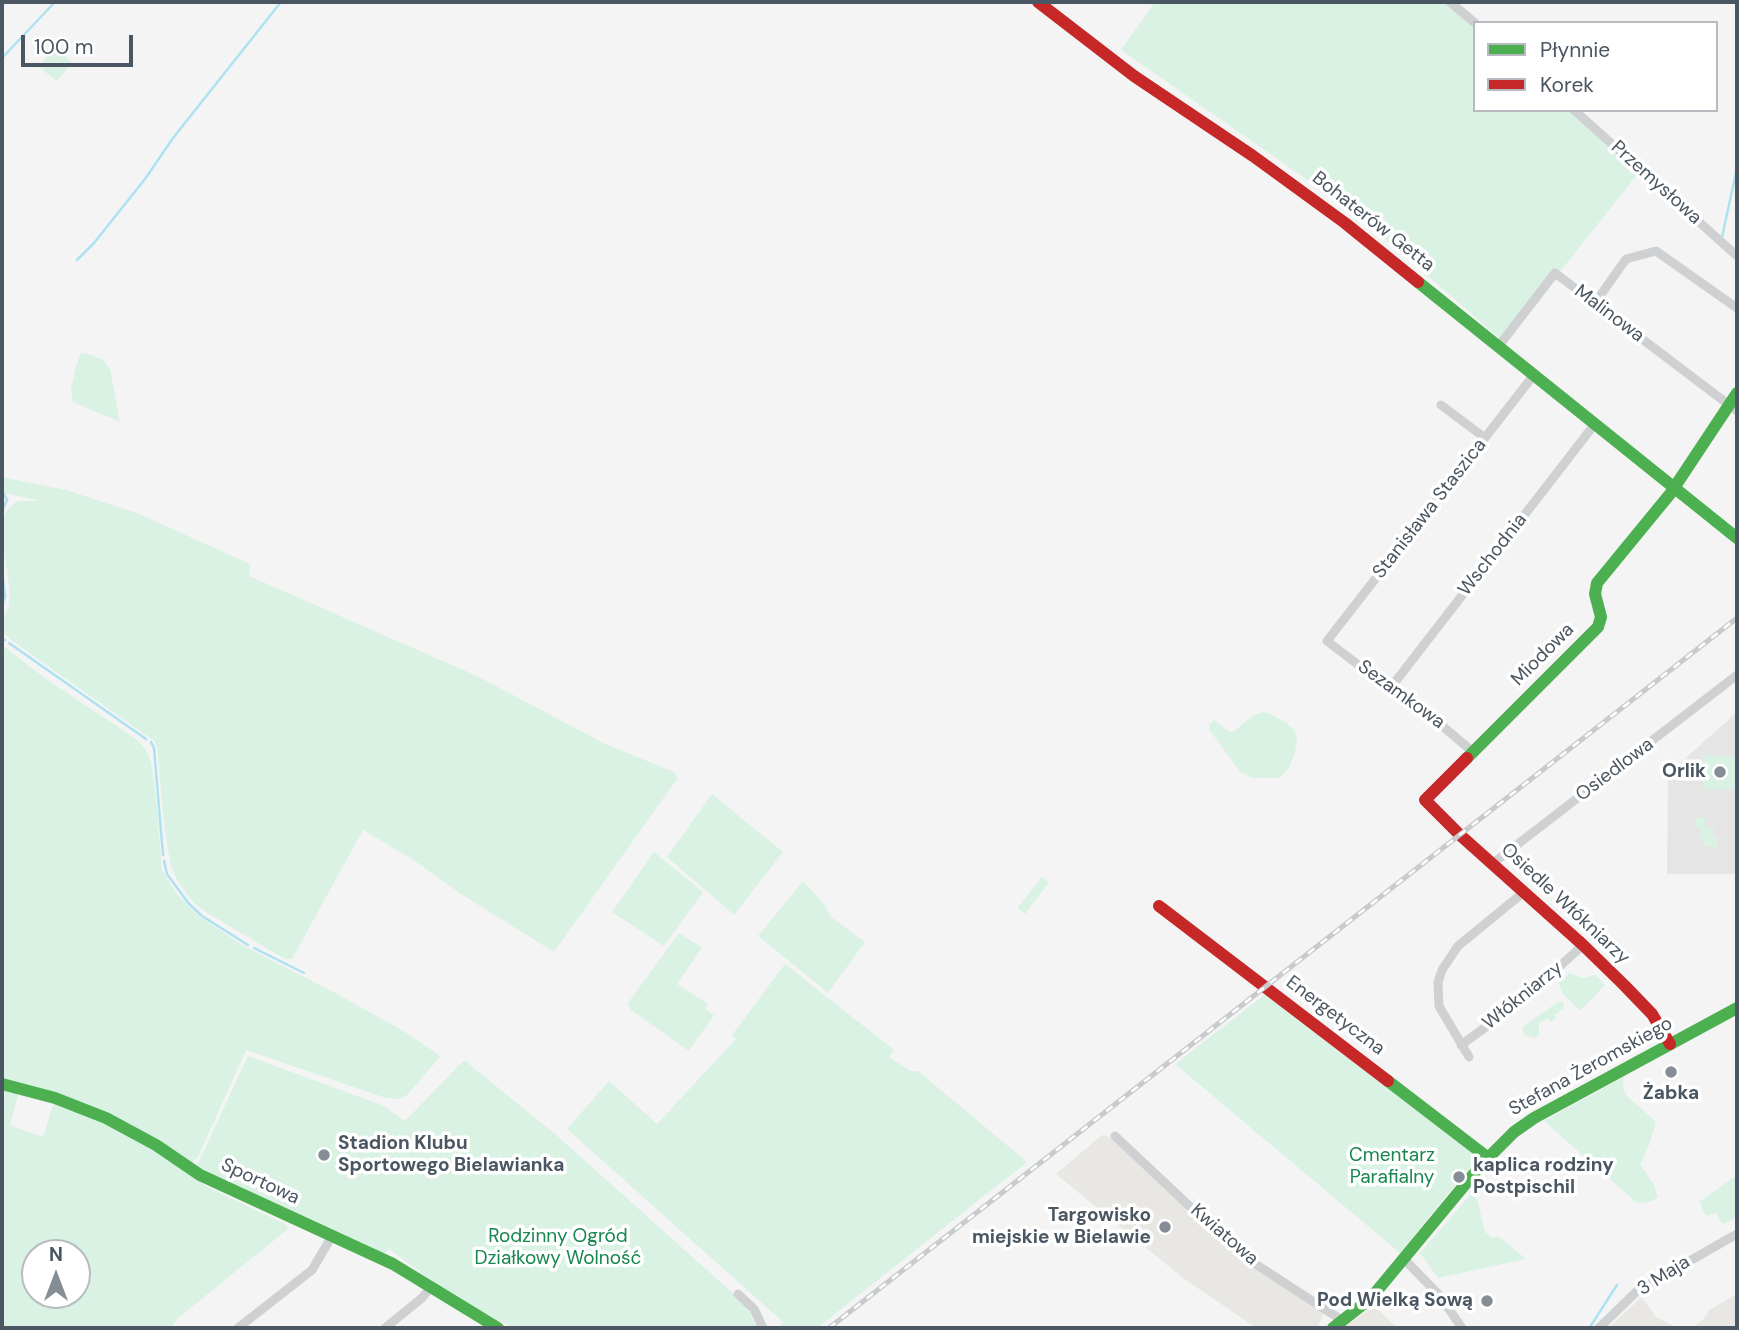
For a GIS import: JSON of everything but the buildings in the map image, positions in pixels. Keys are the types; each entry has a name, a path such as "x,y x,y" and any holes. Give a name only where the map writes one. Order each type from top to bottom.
{"street":[{"name":"Bohaterów Getta","path":"1038,2 1135,76 1253,156 1345,223 1737,538"},
{"path":"1450,2 1473,21"},
{"name":"Przemysłowa","path":"1576,112 1737,257"},
{"path":"1595,303 1626,259 1656,251 1737,309"},
{"name":"Malinowa","path":"1497,347 1555,273 1734,408"},
{"name":"Stanisława Staszica","path":"1327,642 1533,376"},
{"path":"1674,487 1734,408 1737,393"},
{"path":"1441,405 1485,438"},
{"name":"Wschodnia","path":"1392,686 1594,425"},
{"name":"Miodowa","path":"1425,800 1598,627 1601,616 1595,593 1597,583 1674,487"},
{"name":"Sezamkowa","path":"1327,642 1424,709 1473,752"},
{"name":"Osiedlowa","path":"1492,863 1737,675"},
{"name":"Osiedle Włókniarzy","path":"1425,800 1584,945 1652,1014 1670,1044"},
{"path":"1469,1057 1439,1006 1438,982 1442,970 1458,946 1524,892"},
{"name":"Energetyczna","path":"1159,906 1487,1157"},
{"name":"Włókniarzy","path":"1461,1045 1523,1000 1584,945"},
{"name":"Stefana Żeromskiego","path":"1338,1325 1371,1298 1487,1157 1510,1135 1534,1118 1737,1008"},
{"name":"Sportowa","path":"2,1084 47,1095 98,1114 158,1146 200,1175 391,1262 498,1328"},
{"name":"Kwiatowa","path":"1115,1136 1233,1247 1338,1325"},
{"name":"3 Maja","path":"1599,1328 1637,1291 1737,1234"},
{"path":"238,1328 312,1270 331,1236"},
{"path":"1404,1259 1440,1296 1462,1328"},
{"path":"385,1328 422,1298 430,1287"},
{"path":"738,1294 752,1306 763,1328"}],"shaded area":[{"path":"1737,712 1737,874 1667,874 1668,774"},
{"name":"Targowisko miejskie w Bielawie","path":"1102,1135 1113,1138 1253,1267 1324,1313 1317,1328 1256,1328 1183,1278 1056,1174"},
{"path":"1737,1294 1737,1328 1692,1328 1704,1319 1709,1310"},
{"path":"1642,1297 1656,1317 1678,1328 1608,1328"},
{"path":"1374,1306 1397,1328 1343,1328"}],"green space":[{"path":"1155,2 1444,2 1473,26 1473,112 1571,112 1640,171 1504,342 1355,213 1121,50"},
{"path":"54,47 72,63 57,81 39,67"},
{"path":"86,353 103,360 110,369 120,422 73,402 71,389 75,371 80,354"},
{"path":"2,477 66,490 137,513 250,564 249,576 479,677 605,744 674,772 677,779 554,952 363,830 292,959 285,959 204,911 193,902 177,880 171,866 165,833 157,747 154,741 2,631 10,592 2,520 8,509 17,501 40,501 2,492"},
{"path":"2,645 145,748 151,761 162,870 177,894 196,914 242,945 339,995 405,1032 439,1055 407,1095 400,1099 386,1098 246,1050 198,1157 191,1164 167,1147 2,1080"},
{"path":"1262,712 1287,723 1297,737 1289,768 1279,778 1252,778 1240,772 1209,729 1214,720 1233,732 1251,717"},
{"name":"Orlik","path":"1703,755 1737,756 1737,789 1703,789"},
{"path":"712,794 783,852 734,915 667,857"},
{"path":"1695,818 1705,818 1705,827 1714,827 1713,837 1717,838 1717,847 1703,846 1700,827 1695,827"},
{"path":"654,852 703,892 664,946 612,912"},
{"path":"1042,877 1049,882 1025,914 1017,908"},
{"path":"803,881 823,903 831,917 865,942 828,993 758,936"},
{"path":"679,933 702,948 677,984 708,1004 705,1009 714,1015 689,1051 631,1010 628,1003"},
{"path":"785,964 894,1050 889,1057 910,1071 918,1071 1027,1162 817,1328 780,1328 783,1322 567,1129 609,1081 657,1124 736,1039 732,1035"},
{"path":"1570,973 1582,978 1595,975 1605,985 1580,1011 1564,995 1558,983"},
{"name":"Cmentarz Parafialny","path":"1267,993 1478,1157 1400,1253 1175,1064"},
{"path":"1558,1002 1563,1002 1564,1009 1554,1015 1556,1019 1551,1022 1548,1018 1539,1023 1539,1036 1535,1038 1524,1035 1524,1026"},
{"name":"Rodzinny Ogród Działkowy Wolność","path":"248,1056 384,1106 405,1121 464,1060 555,1134 745,1304 758,1328 513,1328 447,1292 389,1249 384,1255 195,1170"},
{"path":"1624,1077 1626,1095 1656,1122 1640,1164 1654,1185 1658,1197 1650,1202 1637,1203 1544,1121"},
{"path":"2,1088 19,1092 10,1125 43,1137 54,1102 74,1108 165,1155 207,1187 285,1224 288,1229 178,1318 171,1328 2,1328"},
{"path":"1737,1175 1737,1217 1722,1224 1716,1213 1706,1216 1699,1202"},
{"path":"1471,1194 1477,1199 1485,1232 1493,1238 1498,1236 1526,1259 1438,1278 1420,1253"}],"waterway":[{"path":"2,58 55,2"},
{"path":"77,260 145,179 173,138 281,2"},
{"path":"1722,237 1737,168"},
{"path":"2,490 7,500 2,511"},
{"path":"2,571 5,596 2,607"},
{"path":"9,643 146,739"},
{"path":"151,742 154,748 163,855"},
{"path":"164,861 167,874 189,904 202,916 248,945"},
{"path":"254,948 304,973"},
{"path":"1590,1327 1617,1285"}],"railway":[{"path":"829,1328 1737,618"}],"traffic: fast":[{"path":"1418,282 1737,538"},
{"path":"1467,758 1598,627 1601,617 1595,594 1597,583 1670,494 1737,393"},
{"path":"1333,1328 1371,1298 1482,1164 1514,1132 1534,1118 1737,1008"},
{"path":"1388,1081 1487,1157"},
{"path":"2,1084 55,1098 106,1118 156,1145 200,1175 393,1264 498,1328"}],"traffic: jam":[{"path":"1038,2 1134,76 1253,156 1345,223 1418,282"},
{"path":"1467,758 1425,800 1624,985 1652,1014 1670,1044"},
{"path":"1159,906 1388,1081"}],"place":[{"name":"Orlik","path":"1720,772"},
{"name":"Żabka","path":"1671,1072"},
{"name":"Stadion Klubu Sportowego Bielawianka","path":"324,1155"},
{"name":"kaplica rodziny Postpischil","path":"1459,1177"},
{"name":"Targowisko miejskie w Bielawie","path":"1165,1227"},
{"name":"Pod Wielką Sową","path":"1487,1301"}]}
